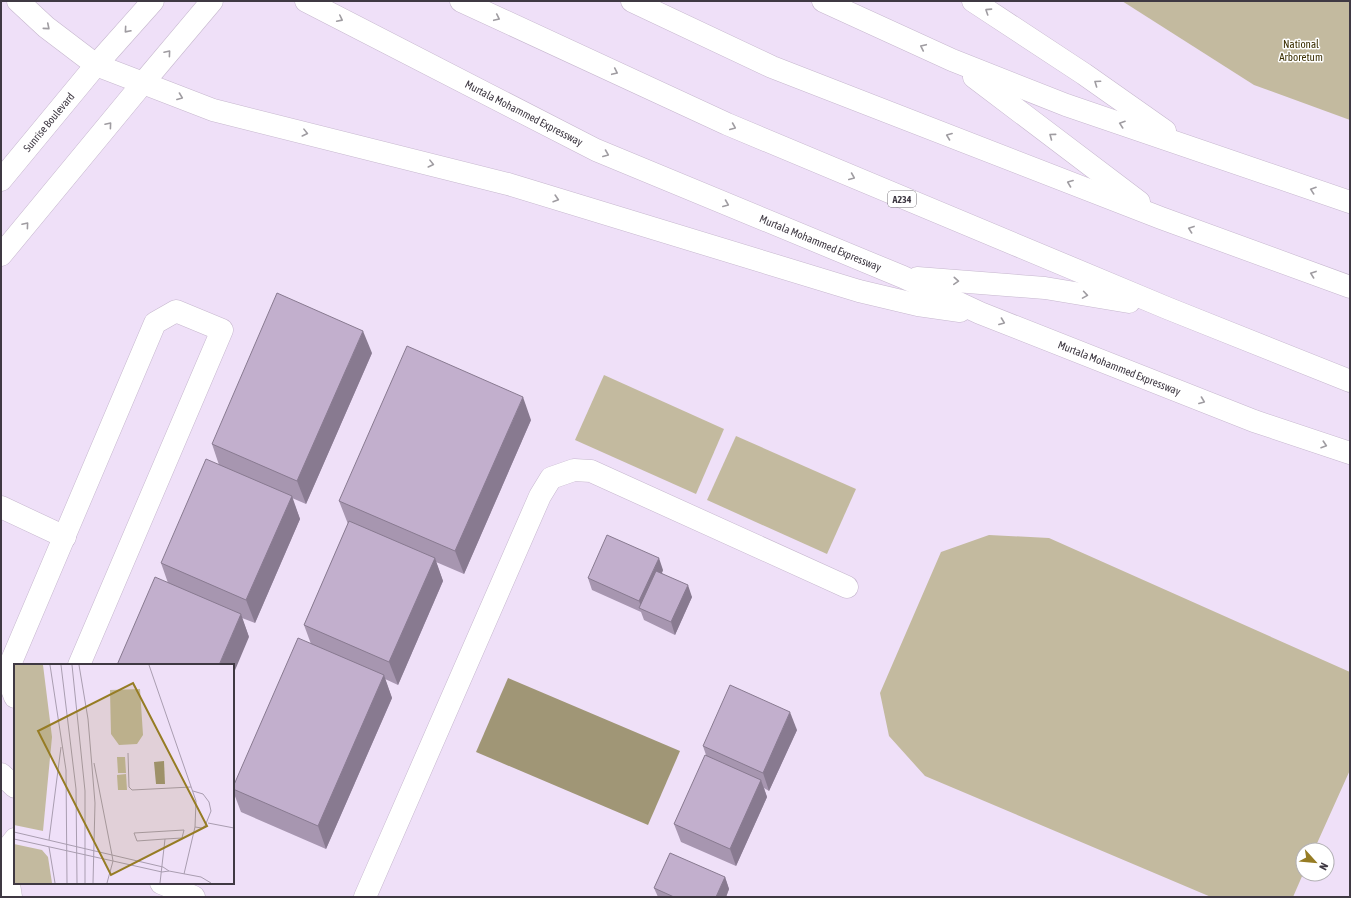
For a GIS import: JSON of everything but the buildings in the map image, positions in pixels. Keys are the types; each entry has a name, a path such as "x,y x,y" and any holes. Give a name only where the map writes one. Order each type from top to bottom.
{"main road":[{"path":"18,1 46,27 96,65 213,110 508,184 859,291 918,305 980,313"},
{"name":"Sunrise Boulevard","path":"1,180 96,65 153,1"},
{"name":"Murtala Mohammed Expressway","path":"306,1 596,150 904,277 980,313 1254,421 1350,453"},
{"name":"A234","path":"462,1 727,124 1167,308 1350,381"},
{"path":"632,1 772,67 1161,218 1350,287"},
{"path":"823,1 952,60 1066,105 1350,202"},
{"path":"972,1 1084,74 1186,146"},
{"path":"1,255 210,4"},
{"path":"952,60 1161,218"},
{"path":"904,277 1045,288 1167,308"},
{"path":"14,694 6,674 155,323 176,311 222,330 79,664"},
{"path":"365,897 540,496 551,478 574,470 591,471 847,587"},
{"path":"1,507 65,537"},
{"path":"1,774 14,786"},
{"path":"11,897 4,853 14,840"},
{"path":"163,884 194,897"}],"green space":[{"name":"National Arboretum","path":"1122,1 1350,1 1350,120 1254,85"},
{"path":"604,375 724,429 696,494 575,440"},
{"path":"736,436 856,489 827,554 707,500"},
{"path":"989,535 1049,538 1350,672 1350,770 1318,842 1295,842 1295,882 1300,882 1293,897 1211,897 925,776 889,736 880,693 941,552"}],"shaded area":[{"path":"508,678 680,751 648,825 476,752"}]}
